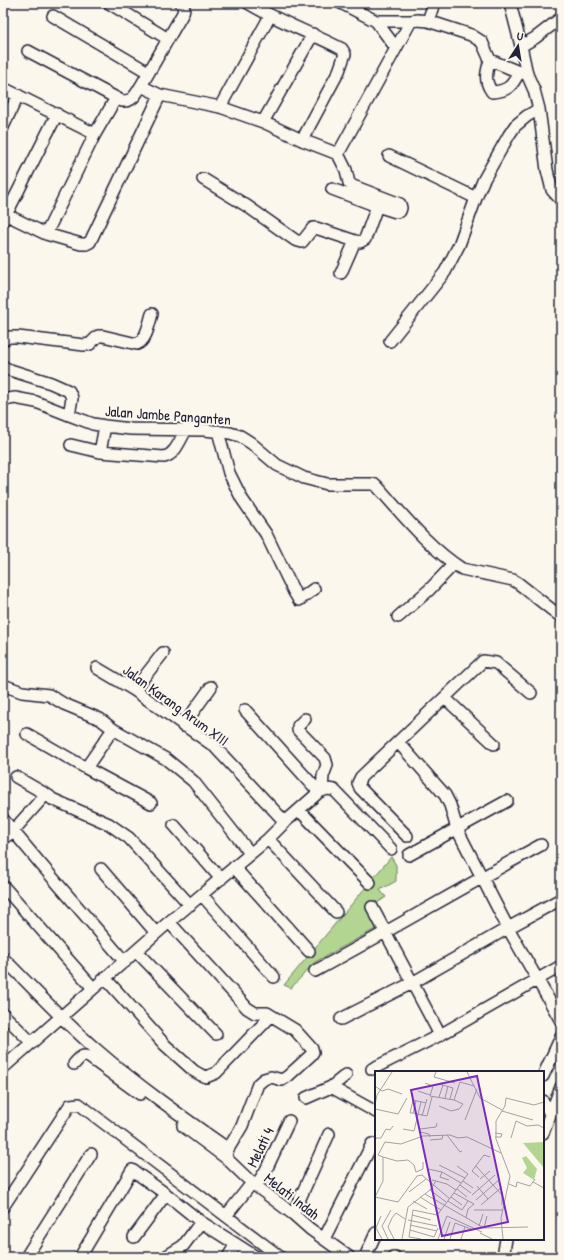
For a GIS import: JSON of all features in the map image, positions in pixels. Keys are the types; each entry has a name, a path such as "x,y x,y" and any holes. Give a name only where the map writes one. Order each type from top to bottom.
{"street":[{"path":"109,3 168,38"},
{"path":"28,51 122,101 130,100 141,86 183,13 184,8 181,3"},
{"path":"248,3 270,16 313,34 342,49 345,54 339,71 302,140"},
{"path":"341,3 376,21 396,48"},
{"path":"428,21 434,3"},
{"path":"510,3 521,46 523,73 534,90 539,109 547,170 552,190 561,200"},
{"path":"53,16 148,72"},
{"path":"220,107 270,16"},
{"path":"521,46 535,38 561,18"},
{"path":"376,21 428,21 471,35 482,42 490,60 486,72 486,79 487,86 492,92 502,92 523,73"},
{"path":"338,154 411,21"},
{"path":"263,122 313,34"},
{"path":"490,60 523,73"},
{"path":"141,86 160,95 220,107 263,122 302,140 338,154 346,170 349,183 353,186 400,204 401,210 396,212 332,189"},
{"path":"3,88 95,134"},
{"path":"3,127 18,95"},
{"path":"57,114 4,216 46,234 81,244 86,244 90,242 160,95"},
{"path":"46,234 95,134 116,98"},
{"path":"390,341 445,272 459,245 483,181 509,135 515,126 526,116 539,109"},
{"path":"389,156 476,198"},
{"path":"203,179 247,206 295,240 302,242 313,228 355,242 365,240 377,206"},
{"path":"341,273 355,242"},
{"path":"3,340 9,337 18,337 84,345 90,344 98,336 103,336 137,344 141,343 144,339 152,314"},
{"path":"3,366 7,369 51,383 69,391 72,398 69,415"},
{"name":"Jalan Jambe Panganten","path":"3,400 15,398 36,402 93,424 105,426 131,429 218,431 240,436 251,443 277,465 304,478 327,484 376,485 441,555 457,566 514,580 561,617"},
{"path":"100,452 105,426"},
{"path":"71,446 100,452 164,458 169,457 173,453 186,430"},
{"path":"218,431 229,473 242,499 266,534 299,600 314,588"},
{"path":"398,617 457,566"},
{"path":"134,690 164,653"},
{"path":"407,836 360,788 358,783 361,777 483,661 496,663 531,693"},
{"name":"Jalan Karang Arum XIII","path":"97,668 134,690 183,726 214,746 285,822"},
{"path":"3,685 22,692 49,695 64,704 100,719 113,729 166,759 193,781 250,853"},
{"path":"183,726 211,687"},
{"path":"445,698 494,744"},
{"path":"245,710 320,791"},
{"path":"305,719 298,726 298,730 327,761 320,791"},
{"path":"86,768 113,729"},
{"path":"27,734 151,804"},
{"path":"398,742 445,795 450,805 457,829 508,928 561,1021"},
{"path":"16,777 52,799 108,824 128,838 190,905"},
{"path":"4,1066 125,962 156,933 268,839 320,791 327,789 334,790 391,849"},
{"path":"3,839 13,831 46,794"},
{"path":"409,855 507,801"},
{"path":"299,810 370,883"},
{"path":"3,818 125,962"},
{"path":"174,825 221,878"},
{"path":"268,839 336,912"},
{"path":"315,971 386,933 482,877 541,845"},
{"path":"234,867 309,951"},
{"path":"101,869 156,933"},
{"path":"3,886 93,988"},
{"path":"202,895 274,977"},
{"path":"341,1020 412,983 508,928 561,900"},
{"path":"372,907 440,1035"},
{"path":"169,922 247,1008 255,1013 267,1013 295,1030 312,1049 311,1055 282,1080 271,1077 264,1079 258,1084 242,1126 226,1154"},
{"path":"136,952 216,1034"},
{"path":"3,958 96,1050 155,1098 224,1146 226,1154"},
{"path":"372,1069 440,1035 561,966"},
{"path":"105,978 165,1045 201,1076 206,1077 216,1073 271,1016"},
{"path":"3,1014 32,1043"},
{"path":"544,1074 561,1037"},
{"path":"74,1064 81,1056 85,1055 89,1057 226,1154"},
{"path":"306,1098 325,1088 331,1087 346,1075"},
{"path":"544,1130 561,1086"},
{"path":"331,1087 375,1111"},
{"path":"544,1103 550,1114"},
{"path":"3,1207 70,1105 79,1104 280,1257"},
{"name":"Melati 4","path":"226,1216 266,1170 289,1121"},
{"path":"293,1214 329,1134"},
{"path":"324,1239 372,1144"},
{"path":"26,1257 91,1154"},
{"name":"Melati Indah","path":"226,1154 254,1184 310,1229 349,1257"},
{"path":"82,1256 132,1170 166,1194 200,1222 256,1257"},
{"path":"134,1237 166,1194"},
{"path":"165,1257 169,1253 181,1248 200,1222"},
{"path":"364,1257 375,1235"},
{"path":"503,1257 506,1240"},
{"path":"228,1257 236,1244"}],"green space":[{"path":"391,857 396,865 396,881 380,890 386,897 370,908 379,927 315,962 291,988 284,985"}]}
